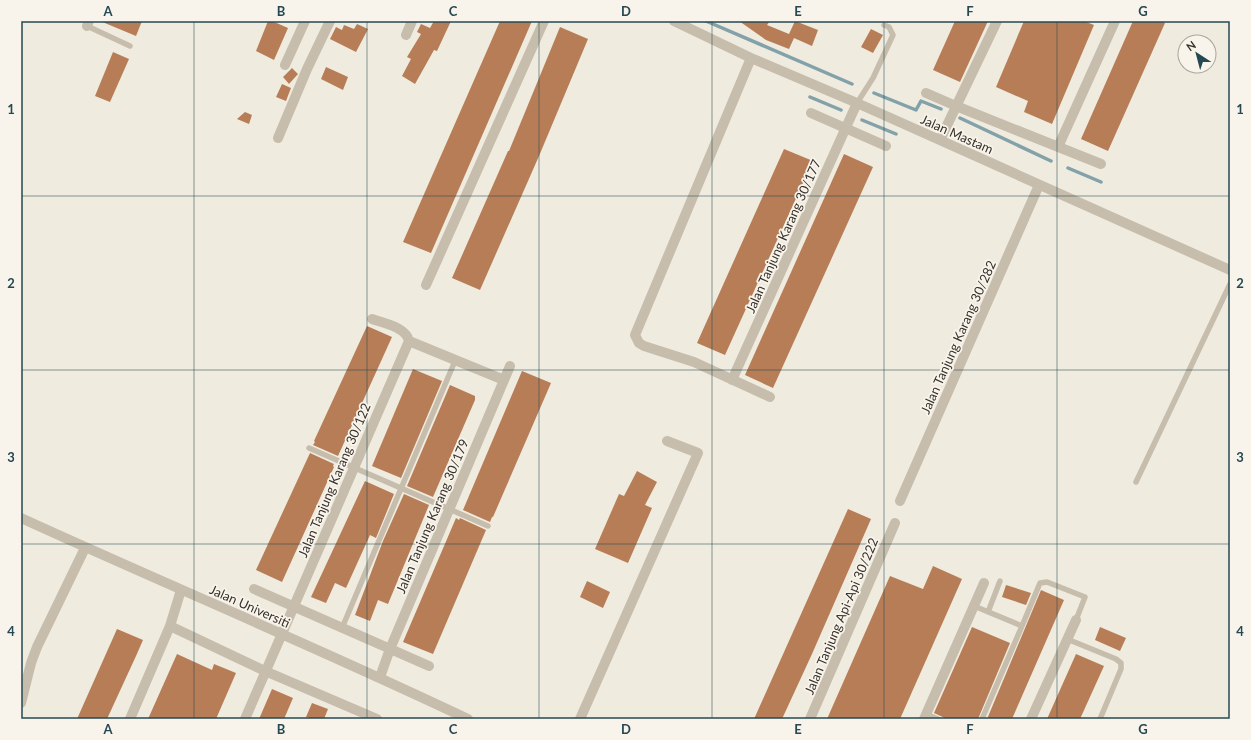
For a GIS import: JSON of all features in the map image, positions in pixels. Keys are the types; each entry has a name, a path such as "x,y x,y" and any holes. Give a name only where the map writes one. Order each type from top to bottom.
{"street":[{"path":"285,64 305,21"},
{"path":"278,138 307,69 330,21"},
{"path":"406,35 412,21"},
{"path":"426,285 544,21"},
{"name":"Jalan Mastam","path":"674,21 751,58 857,103 1230,270"},
{"path":"940,140 997,21"},
{"path":"1058,147 1115,21"},
{"path":"751,58 635,335 639,343 644,346 694,362 770,397"},
{"path":"926,93 1101,164"},
{"name":"Jalan Tanjung Karang 30/177","path":"732,380 857,103"},
{"path":"811,113 886,146"},
{"name":"Jalan Tanjung Karang 30/282","path":"900,500 1039,185"},
{"path":"372,319 395,328 408,338 455,361 504,380"},
{"name":"Jalan Tanjung Karang 30/122","path":"245,719 408,338"},
{"name":"Jalan Tanjung Karang 30/179","path":"380,677 390,649 510,366"},
{"path":"580,719 698,453 667,441"},
{"name":"Jalan Universiti","path":"21,518 85,548 380,677 468,719"},
{"name":"Jalan Tanjung Api-Api 30/222","path":"810,719 895,523"},
{"path":"21,703 29,668 37,647 85,548"},
{"path":"925,717 984,582"},
{"path":"254,589 429,666"},
{"path":"130,719 170,626 182,590"},
{"path":"1031,719 1076,620"},
{"path":"170,626 265,671 378,719"},
{"path":"351,719 355,709"}],"lane":[{"path":"88,24 130,46"},
{"path":"857,103 873,78 893,35 889,27 884,25"},
{"path":"1136,482 1230,284"},
{"path":"342,628 455,361"},
{"path":"308,448 450,508 488,526"},
{"path":"988,612 1000,581"},
{"path":"982,719 1040,583 1047,582 1085,597 1076,620"},
{"path":"974,606 1022,626"},
{"path":"1067,639 1116,659 1121,664 1121,669 1100,719"},
{"path":"925,717 938,719"}],"building":[{"path":"100,21 142,21 136,36"},
{"path":"268,21 272,21 288,28 274,60 256,51"},
{"path":"434,21 451,21 437,51 434,50 415,84 402,76 411,59 407,57 421,34 417,32 421,24 430,28"},
{"path":"500,21 532,21 431,253 403,242"},
{"path":"739,21 770,21 767,25 789,34 795,21 818,30 812,46 794,38 789,49 766,40"},
{"path":"955,21 988,21 960,82 933,70"},
{"path":"1024,21 1084,21 1094,25 1052,124 1024,112 1028,101 996,87"},
{"path":"1133,21 1161,21 1165,23 1108,151 1081,139"},
{"path":"357,24 368,29 356,52 330,39 336,27 342,30 344,25 354,29"},
{"path":"560,27 588,39 539,156 480,290 452,278 509,151"},
{"path":"871,29 883,35 873,53 861,47"},
{"path":"113,52 129,59 110,102 95,96"},
{"path":"326,67 348,77 343,90 321,79"},
{"path":"292,68 298,74 289,84 283,77"},
{"path":"282,84 291,88 286,101 276,97"},
{"path":"245,112 252,115 249,124 237,119"},
{"path":"784,149 813,161 725,355 697,343"},
{"path":"844,154 873,167 773,388 745,375"},
{"path":"367,326 392,337 338,456 313,445"},
{"path":"413,369 442,381 401,478 372,466"},
{"path":"522,371 551,383 490,522 463,510"},
{"path":"450,385 475,396 475,400 433,497 407,486"},
{"path":"310,453 334,464 334,467 282,582 256,570"},
{"path":"637,471 657,482 645,505 652,508 628,563 595,549 619,494 624,496"},
{"path":"365,481 394,494 376,538 370,535 346,588 335,583 326,603 311,597"},
{"path":"404,494 429,505 388,604 378,600 370,621 355,615 383,541"},
{"path":"848,509 871,519 812,654 782,719 754,719"},
{"path":"456,518 459,520 460,518 486,530 433,654 403,642"},
{"path":"933,566 962,579 900,719 827,719 890,576 923,589"},
{"path":"587,581 610,592 603,608 580,597"},
{"path":"1006,585 1031,593 1026,605 1002,597"},
{"path":"1041,590 1064,600 1012,719 987,719"},
{"path":"972,627 1010,643 978,719 947,719 934,713"},
{"path":"1100,627 1126,638 1120,651 1095,640"},
{"path":"117,629 143,640 136,656 107,719 77,719"},
{"path":"177,654 212,670 214,664 236,673 216,719 148,719"},
{"path":"1076,654 1104,666 1080,719 1047,719"},
{"path":"272,689 293,698 284,719 259,719"},
{"path":"312,703 328,709 324,719 313,719 306,717"}],"waterway":[{"path":"706,21 852,84"},
{"path":"874,93 916,110 921,101 941,109"},
{"path":"810,97 841,110"},
{"path":"960,118 1051,161"},
{"path":"862,120 896,134"},
{"path":"1068,168 1101,182"}]}
